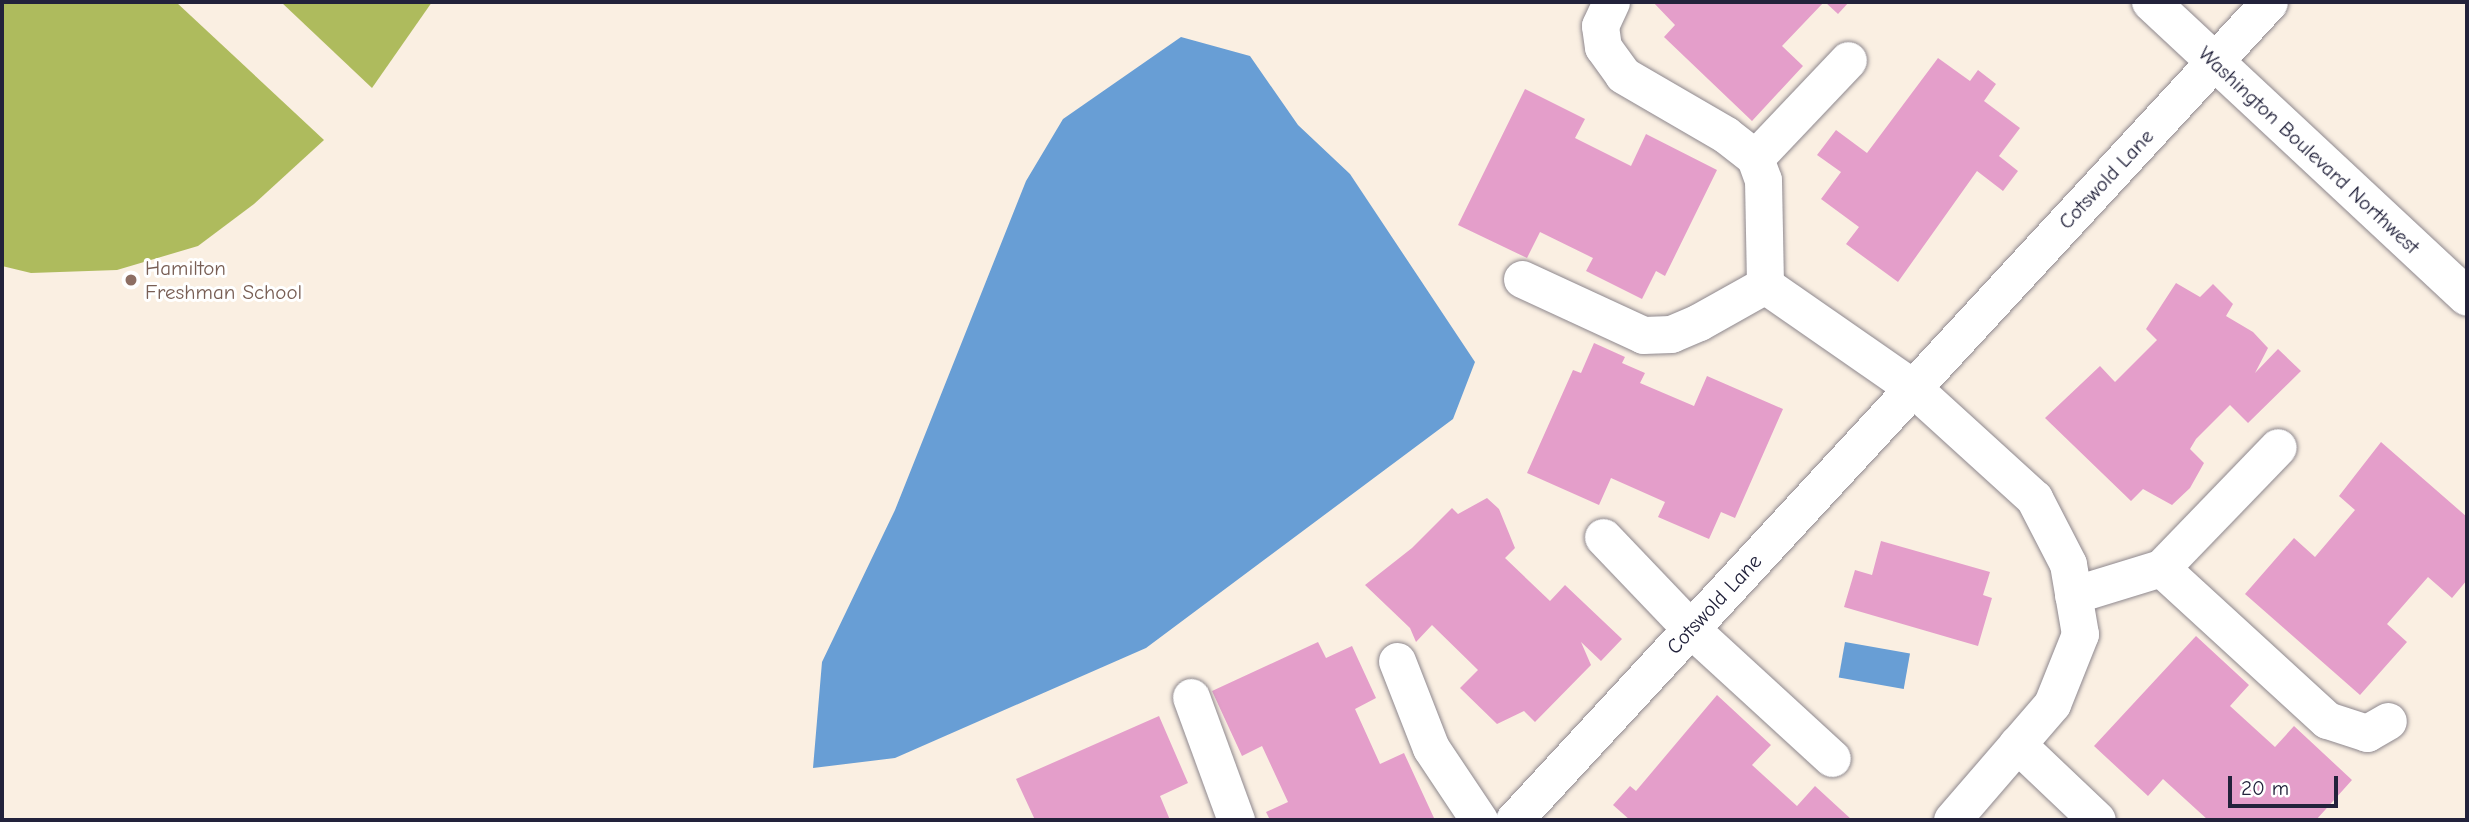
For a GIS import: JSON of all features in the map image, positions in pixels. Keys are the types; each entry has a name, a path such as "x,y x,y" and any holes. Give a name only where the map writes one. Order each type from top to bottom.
{"main road":[{"name":"Washington Boulevard Northwest","path":"2151,2 2467,297"}],"street":[{"path":"1611,2 1600,26 1602,47 1623,75 1726,135 1755,158 1763,180 1765,285"},
{"name":"Cotswold Lane","path":"1514,820 2269,2"},
{"path":"1755,158 1848,60"},
{"path":"1522,279 1643,335 1671,334 1765,285"},
{"path":"1765,285 1913,388 2034,498 2068,564 2080,634 2052,704 1952,820"},
{"path":"2073,595 2161,568 2278,447"},
{"path":"1603,537 1691,629 1832,758"},
{"path":"2161,568 2327,720 2367,733 2388,721"},
{"path":"1396,661 1431,748 1479,820"},
{"path":"1191,696 1236,820"},
{"path":"2017,744 2097,820"}],"green space":[{"path":"2,2 176,2 324,140 254,204 198,246 117,270 31,273 2,266"},
{"path":"281,2 432,2 372,88"}],"water":[{"path":"1181,37 1250,56 1298,125 1350,174 1475,362 1453,419 1146,648 895,758 813,768 822,662 895,510 1026,181 1063,119"},
{"path":"1845,642 1910,653 1904,689 1839,677"}],"building":[{"path":"1653,2 1824,2 1782,46 1803,66 1752,121 1664,37 1675,25"},
{"path":"1825,2 1849,2 1838,14"},
{"path":"1938,58 1970,81 1978,70 1996,84 1984,101 2020,128 1999,156 2018,171 2003,191 1977,171 1898,282 1846,244 1859,227 1821,199 1841,172 1817,155 1836,130 1867,153"},
{"path":"1525,89 1585,119 1575,138 1631,166 1646,134 1717,170 1665,276 1656,271 1642,299 1586,271 1593,258 1540,232 1527,258 1458,225"},
{"path":"2176,283 2200,297 2213,284 2233,304 2226,316 2253,332 2268,348 2255,373 2278,349 2301,371 2248,423 2230,405 2196,439 2190,449 2204,463 2190,488 2172,505 2143,489 2131,501 2045,418 2100,366 2115,382 2157,340 2146,329"},
{"path":"1594,343 1625,357 1622,363 1645,373 1640,383 1694,406 1707,376 1783,409 1735,518 1721,512 1709,539 1658,517 1665,502 1611,478 1599,505 1527,473 1573,370 1581,373"},
{"path":"2381,442 2467,517 2467,580 2452,598 2428,577 2387,624 2407,642 2360,695 2245,594 2294,538 2315,557 2355,510 2339,496"},
{"path":"1487,498 1499,509 1515,548 1505,558 1550,601 1565,585 1622,639 1601,661 1581,642 1591,665 1535,722 1524,711 1497,724 1460,688 1478,670 1432,625 1416,642 1410,628 1365,585 1412,548 1452,508 1458,514"},
{"path":"1881,541 1990,572 1983,595 1992,598 1978,646 1844,607 1855,570 1872,575"},
{"path":"2196,636 2249,685 2230,706 2275,747 2294,726 2352,780 2316,820 2208,820 2163,779 2148,796 2094,746"},
{"path":"1318,642 1326,658 1352,646 1376,698 1355,709 1380,764 1404,753 1434,818 1270,820 1266,812 1288,802 1262,746 1242,756 1212,691"},
{"path":"1717,695 1771,745 1752,765 1797,806 1815,786 1852,820 1630,820 1613,805 1630,786 1636,791"},
{"path":"1159,716 1188,783 1160,796 1170,820 1035,820 1016,779"}],"place":[{"name":"Hamilton Freshman School","path":"131,280"}]}
